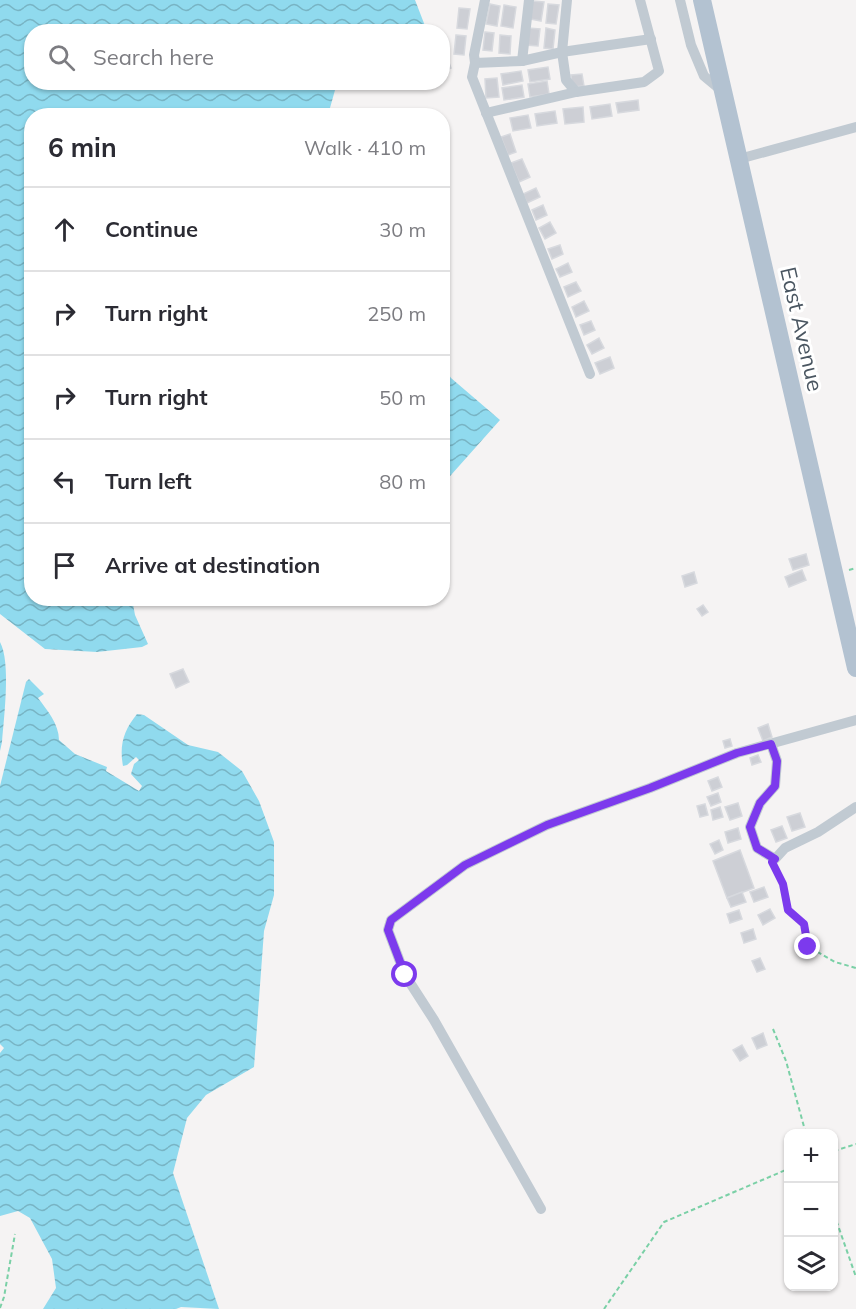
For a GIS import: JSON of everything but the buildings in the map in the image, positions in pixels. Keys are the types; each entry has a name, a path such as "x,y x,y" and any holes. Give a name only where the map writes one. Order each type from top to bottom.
{"main road":[{"name":"East Avenue","path":"702,0 856,668"}],"street":[{"path":"485,0 471,77 590,374"},
{"path":"522,61 529,0"},
{"path":"567,0 562,52 566,80 576,92"},
{"path":"486,113 576,92 644,82 659,71 640,0"},
{"path":"680,0 691,45 704,76 723,91"},
{"path":"475,63 522,61 562,52 651,39"},
{"path":"739,159 856,127"},
{"path":"540,1209 434,1020 405,975 388,930 391,920 465,865 547,825 650,788 737,753 856,720"},
{"path":"771,744 777,761 775,786 760,803 750,827 757,848 775,859 785,848 818,832 856,807"}],"path":[{"path":"775,859 772,862 783,884 788,910 804,924 808,947 835,962 856,968"},
{"path":"773,1029 786,1061 805,1129"},
{"path":"838,1149 856,1144"},
{"path":"604,1309 664,1222 784,1171"},
{"path":"838,1225 856,1277"},
{"path":"0,1308 4,1298 15,1234"}],"water":[{"path":"0,0 415,0 424,24 24,24 24,90 335,90 330,108 24,108 24,606 133,606 148,644 142,647 97,652 45,649 0,614"},
{"path":"450,376 500,420 450,476"},
{"path":"0,642 5,663 6,690 0,751"},
{"path":"29,679 44,694 38,698 55,723 59,740 75,754 107,767 106,771 139,791 142,786 131,774 134,764 139,760 136,757 123,766 122,751 126,732 137,714 144,715 188,745 218,752 242,771 259,801 274,842 274,895 264,931 254,1067 206,1095 187,1118 173,1173 219,1309 181,1307 176,1309 43,1309 56,1288 52,1259 30,1218 18,1211 0,1216 0,1053 4,1048 0,1044 0,786 26,682"}],"route":[{"path":"405,975 388,930 391,920 465,865 547,825 650,788 737,753 771,744 777,761 775,786 760,803 750,827 757,848 775,859 772,862 783,884 788,910 804,924 808,947"}]}
